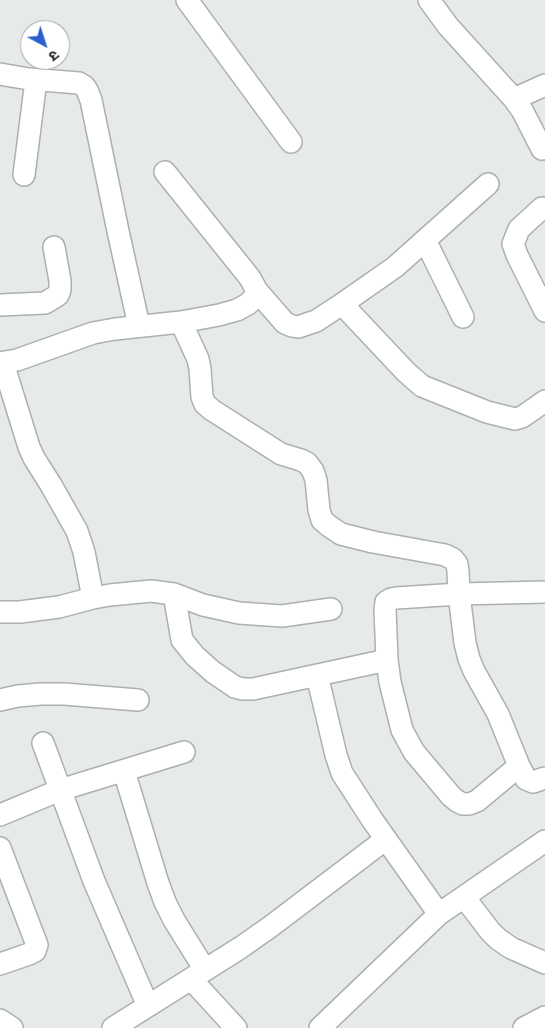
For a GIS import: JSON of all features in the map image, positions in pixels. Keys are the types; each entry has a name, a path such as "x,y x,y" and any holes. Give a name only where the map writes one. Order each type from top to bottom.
{"street":[{"path":"187,0 292,142"},
{"path":"429,0 448,26 514,99 522,110 542,149"},
{"path":"0,74 15,78 79,83 84,86 92,100 139,326"},
{"path":"24,175 36,80"},
{"path":"514,99 545,85"},
{"path":"164,172 250,278 257,291 285,322 298,327 316,321 395,267 488,184"},
{"path":"542,208 519,229 513,244 545,311"},
{"path":"425,240 463,317"},
{"path":"0,305 45,303 58,295 60,281 54,247"},
{"path":"93,598 84,552 77,531 29,447 2,363 93,333 182,322 237,310 248,304 254,298 257,291"},
{"path":"342,304 406,372 422,386 487,412 515,418 522,417 545,401"},
{"path":"182,322 198,359 202,397 205,404 281,454 307,463 313,471 316,480 322,520 341,534 444,555 453,559 457,564 465,643 469,659 501,722 526,779 533,782 545,778"},
{"path":"0,612 20,612 58,607 93,598 150,591 174,594 203,605 238,613 282,616 331,609"},
{"path":"519,766 477,801 462,804 451,796 414,752 399,721 390,682 387,660 386,602 396,598 459,594 545,592"},
{"path":"174,594 182,640 195,656 234,687 254,689 387,660"},
{"path":"317,675 342,773 373,821 439,914"},
{"path":"0,700 18,696 64,694 138,700"},
{"path":"42,744 94,881 148,1006"},
{"path":"0,814 60,790 184,752"},
{"path":"124,771 165,902 198,974 236,1028"},
{"path":"112,1028 270,927 386,839"},
{"path":"320,1028 439,914 545,841"},
{"path":"0,848 37,946 29,954 0,964"},
{"path":"464,897 498,939 511,948 545,963"},
{"path":"524,1028 545,1017"},
{"path":"0,1020 12,1028"}]}
